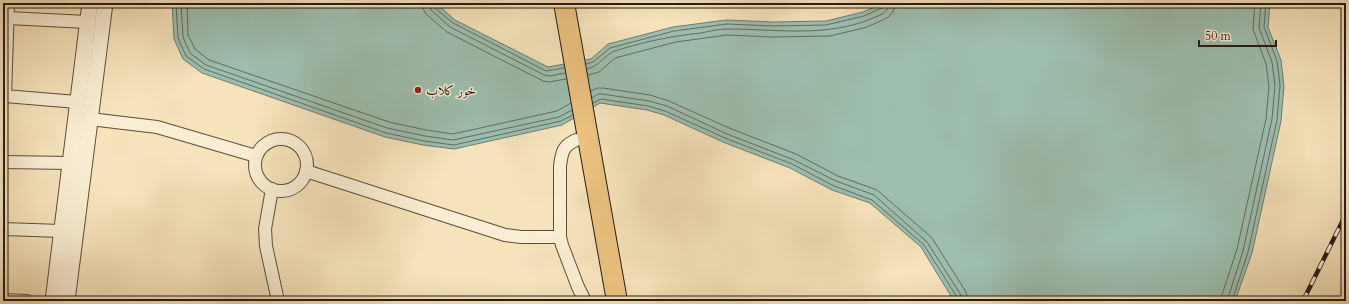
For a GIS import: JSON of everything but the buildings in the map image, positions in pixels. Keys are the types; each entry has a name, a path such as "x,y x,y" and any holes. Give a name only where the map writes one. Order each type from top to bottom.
{"highway":[{"path":"553,3 567,52"},
{"path":"564,3 567,52 603,301"},
{"path":"579,134 617,301"}],"street":[{"path":"8,3 8,18 5,32 4,96 77,102"},
{"path":"53,301 90,3"},
{"path":"67,301 105,3"},
{"path":"8,18 87,22"},
{"path":"90,119 157,127 256,156"},
{"path":"579,134 567,144 561,156 560,237 578,287 586,301"},
{"path":"275,140 288,140 300,147 305,154 307,162 306,171 301,181 293,188 283,191 272,189 265,185 258,176 255,164 256,156 267,143 275,140"},
{"path":"3,162 70,163"},
{"path":"306,171 505,235 521,237 560,237"},
{"path":"272,189 265,229 266,246 278,301"},
{"path":"3,229 61,232"},
{"path":"3,300 27,301"}],"water":[{"path":"172,3 436,3 455,20 548,67 591,59 608,44 673,27 726,20 773,22 826,21 863,12 884,3 1270,3 1268,27 1281,60 1284,86 1281,121 1252,253 1235,301 954,301 921,247 870,203 832,190 790,168 723,142 664,115 647,110 600,103 562,125 454,149 423,145 385,137 202,73 183,59 174,39"}],"railway":[{"path":"1303,301 1346,214"}],"place":[{"name":"خور كلاب","path":"418,90"}]}
